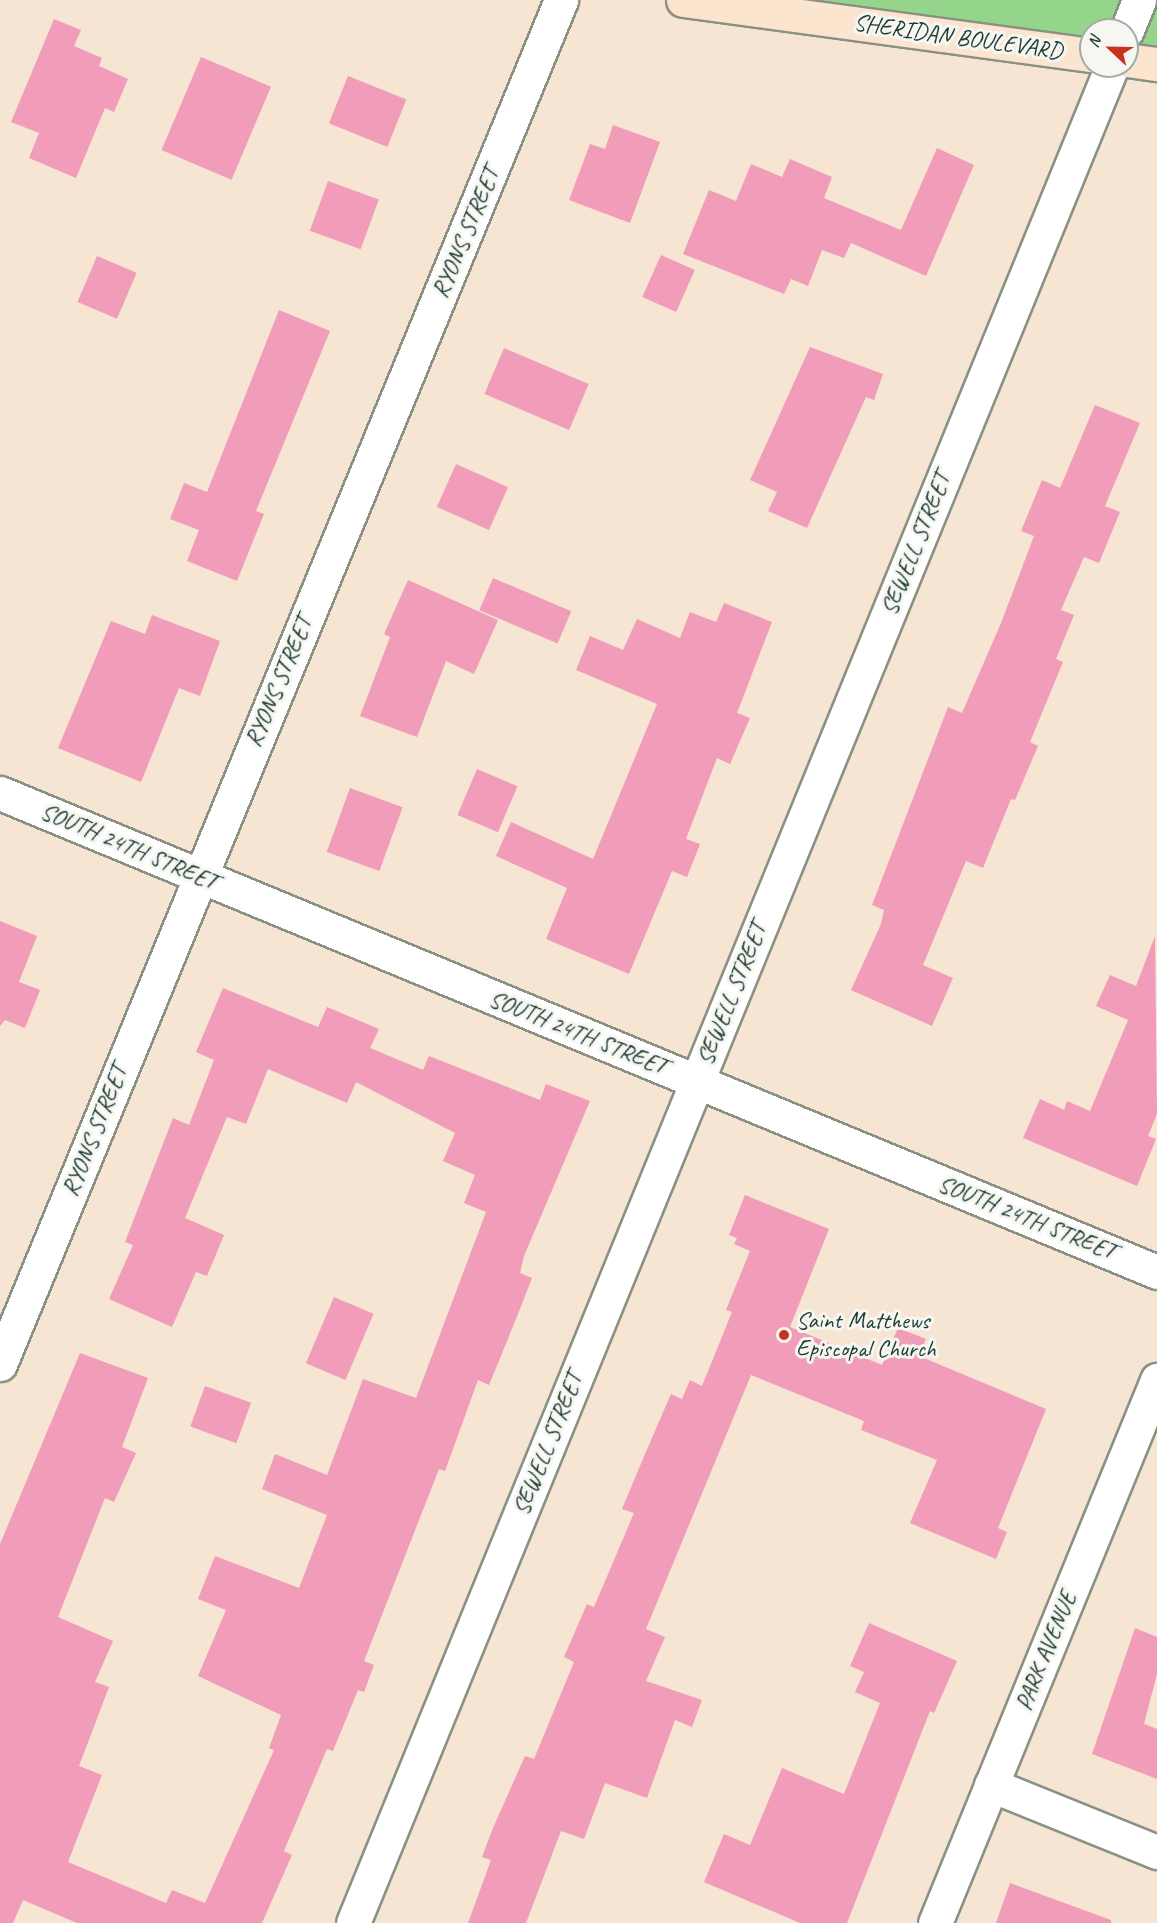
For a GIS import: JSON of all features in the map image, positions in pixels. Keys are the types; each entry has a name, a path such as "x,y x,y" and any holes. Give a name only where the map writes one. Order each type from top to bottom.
{"main road":[{"name":"SHERIDAN BOULEVARD","path":"683,0 1079,53"},
{"path":"1139,62 1157,64"}],"street":[{"name":"RYONS STREET","path":"0,1364 561,0"},
{"path":"1132,18 1139,0"},
{"name":"SEWELL STREET","path":"353,1923 1107,78"},
{"name":"SOUTH 24TH STREET","path":"0,793 1157,1272"},
{"name":"PARK AVENUE","path":"935,1923 1157,1380"},
{"path":"992,1785 1157,1852"}],"green space":[{"path":"683,0 1157,0 1157,64 1139,62 1139,18 1079,18 1079,53"}],"building":[{"path":"54,19 81,30 74,46 102,58 99,66 128,79 114,112 105,108 76,178 29,158 39,133 11,122"},
{"path":"201,57 271,87 231,180 162,150"},
{"path":"348,76 406,100 387,147 329,123"},
{"path":"613,125 660,142 630,223 569,200 590,144 605,149"},
{"path":"937,148 974,165 926,276 851,243 844,258 822,250 808,286 791,279 784,294 683,254 709,190 736,201 751,164 782,177 790,159 832,177 824,198 901,230"},
{"path":"328,181 379,199 361,249 310,231"},
{"path":"661,255 695,270 676,312 642,297"},
{"path":"97,256 137,273 117,319 77,302"},
{"path":"279,310 330,331 256,511 264,514 237,581 187,561 199,530 170,519 184,483 207,492"},
{"path":"810,347 883,374 874,400 866,397 807,528 768,511 777,492 750,480"},
{"path":"504,348 589,384 569,430 484,394"},
{"path":"1095,405 1140,423 1105,506 1120,512 1099,563 1084,557 1061,610 1074,615 1056,659 1063,662 1030,742 1038,746 1015,800 1011,799 983,868 966,861 923,965 953,978 932,1026 851,990 881,924 884,910 872,905 948,707 962,713 1001,623 1034,536 1021,531 1042,480 1060,488"},
{"path":"456,464 508,487 489,530 437,507"},
{"path":"493,578 571,611 558,643 479,610"},
{"path":"408,580 498,620 474,674 446,661 417,737 360,716 390,637 384,634"},
{"path":"724,603 772,622 737,713 750,718 730,764 717,758 686,839 700,844 687,877 672,871 629,974 546,939 567,888 496,856 511,822 593,859 657,704 576,670 590,636 623,650 637,619 680,638 690,612 716,622"},
{"path":"152,615 220,641 200,696 179,688 141,782 58,748 111,621 145,634"},
{"path":"477,769 518,786 498,832 457,815"},
{"path":"350,788 403,807 379,871 327,852"},
{"path":"0,921 37,936 19,982 40,990 25,1028 5,1020 0,1026"},
{"path":"1155,936 1157,1114 1148,1136 1156,1139 1137,1186 1023,1138 1040,1099 1064,1110 1067,1101 1090,1111 1128,1020 1096,1006 1110,975 1136,986"},
{"path":"223,988 318,1027 327,1007 379,1029 370,1048 423,1070 429,1056 540,1100 546,1084 590,1101 524,1256 520,1273 532,1278 516,1319 489,1385 478,1380 445,1471 439,1469 364,1661 374,1665 364,1692 358,1690 333,1751 327,1749 284,1851 292,1855 262,1923 77,1923 23,1900 13,1923 0,1923 0,1544 80,1353 148,1378 122,1447 136,1453 114,1502 105,1498 58,1617 113,1641 95,1682 109,1687 79,1766 102,1775 68,1862 166,1903 172,1890 205,1903 274,1750 269,1748 281,1715 198,1676 226,1610 198,1599 215,1556 299,1588 327,1515 262,1489 275,1454 327,1475 363,1379 416,1398 486,1212 464,1203 475,1175 443,1161 455,1133 356,1082 347,1103 268,1069 246,1124 227,1117 185,1218 224,1235 207,1276 196,1272 172,1327 109,1299 133,1245 125,1242 173,1118 189,1125 214,1060 196,1052"},
{"path":"745,1195 829,1229 790,1327 882,1365 898,1328 926,1339 919,1356 1046,1409 998,1528 1007,1532 996,1559 910,1523 937,1460 861,1430 864,1421 751,1375 646,1629 665,1637 646,1681 702,1700 692,1727 675,1720 647,1798 605,1783 584,1839 561,1831 526,1923 468,1923 491,1860 482,1857 493,1828 525,1756 534,1759 574,1662 564,1657 587,1604 594,1607 634,1513 622,1509 645,1454 671,1394 682,1399 690,1380 702,1386 732,1312 726,1310 750,1251 734,1244 737,1238 729,1235"},
{"path":"334,1297 374,1314 345,1380 306,1363"},
{"path":"205,1386 251,1403 236,1443 190,1426"},
{"path":"869,1623 957,1661 934,1713 930,1711 847,1923 800,1923 704,1882 724,1834 750,1845 782,1768 844,1794 880,1703 855,1692 864,1672 850,1666"},
{"path":"1135,1628 1157,1637 1157,1674 1144,1724 1157,1729 1157,1779 1092,1754"},
{"path":"1010,1883 1111,1920 1111,1923 996,1923"}],"place":[{"name":"Saint Matthews Episcopal Church","path":"784,1335"}]}
